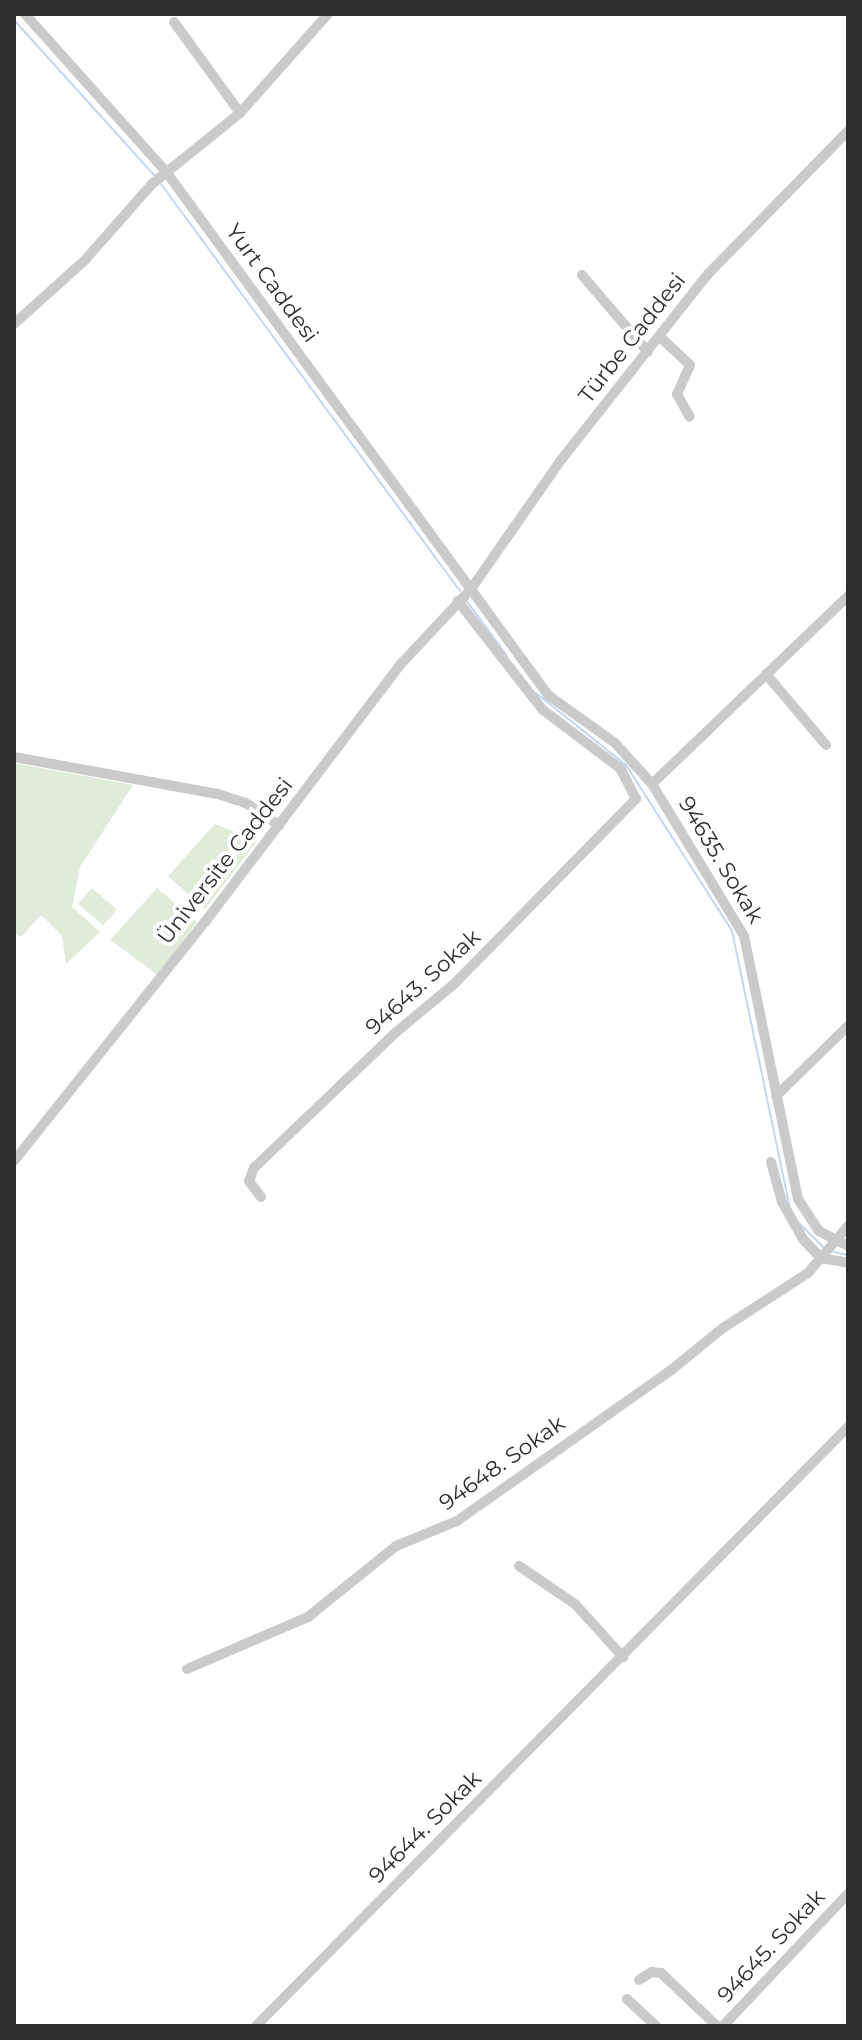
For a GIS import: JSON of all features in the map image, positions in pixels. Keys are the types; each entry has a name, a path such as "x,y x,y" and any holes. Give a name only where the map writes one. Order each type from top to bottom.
{"street":[{"name":"Yurt Caddesi","path":"25,14 167,173 471,589"},
{"path":"15,322 85,260 152,184 240,113 328,14"},
{"path":"174,22 240,113"},
{"name":"Türbe Caddesi","path":"471,589 554,468 717,263 848,131"},
{"path":"582,275 648,352"},
{"path":"660,337 690,365 677,394 690,417"},
{"name":"Üniversite Caddesi","path":"14,1161 279,825 399,666 471,589"},
{"name":"94635. Sokak","path":"471,589 548,695 615,743 652,784 744,936 798,1199 809,1220 831,1241"},
{"path":"652,784 848,596"},
{"name":"94643. Sokak","path":"261,1197 249,1181 254,1168 478,961 637,795 608,757 542,709 458,601"},
{"path":"766,674 826,745"},
{"path":"14,757 218,794 246,803 279,825"},
{"path":"776,1096 848,1026"},
{"path":"771,1162 790,1219 821,1258 848,1263"},
{"name":"94648. Sokak","path":"187,1669 320,1610 396,1546 464,1516 723,1328 808,1273 831,1241 848,1226"},
{"path":"831,1241 848,1246"},
{"name":"94644. Sokak","path":"256,2026 848,1427"},
{"path":"519,1566 575,1604 623,1657"},
{"name":"94645. Sokak","path":"720,2026 848,1894"},
{"path":"639,1980 648,1973 661,1973 720,2026"},
{"path":"627,1999 656,2026"}],"green space":[{"path":"14,763 133,785 80,867 72,907 100,932 66,964 62,936 41,915 21,937 14,931"},
{"path":"215,824 257,841 205,909 168,876"},
{"path":"92,888 117,910 103,925 78,904"},
{"path":"157,888 197,922 158,975 110,940"}],"waterway":[{"path":"14,20 155,176"},
{"path":"161,184 460,591"},
{"path":"466,600 507,656"},
{"path":"536,693 626,765 732,931 789,1205"},
{"path":"800,1224 824,1248"},
{"path":"834,1252 848,1255"}]}
